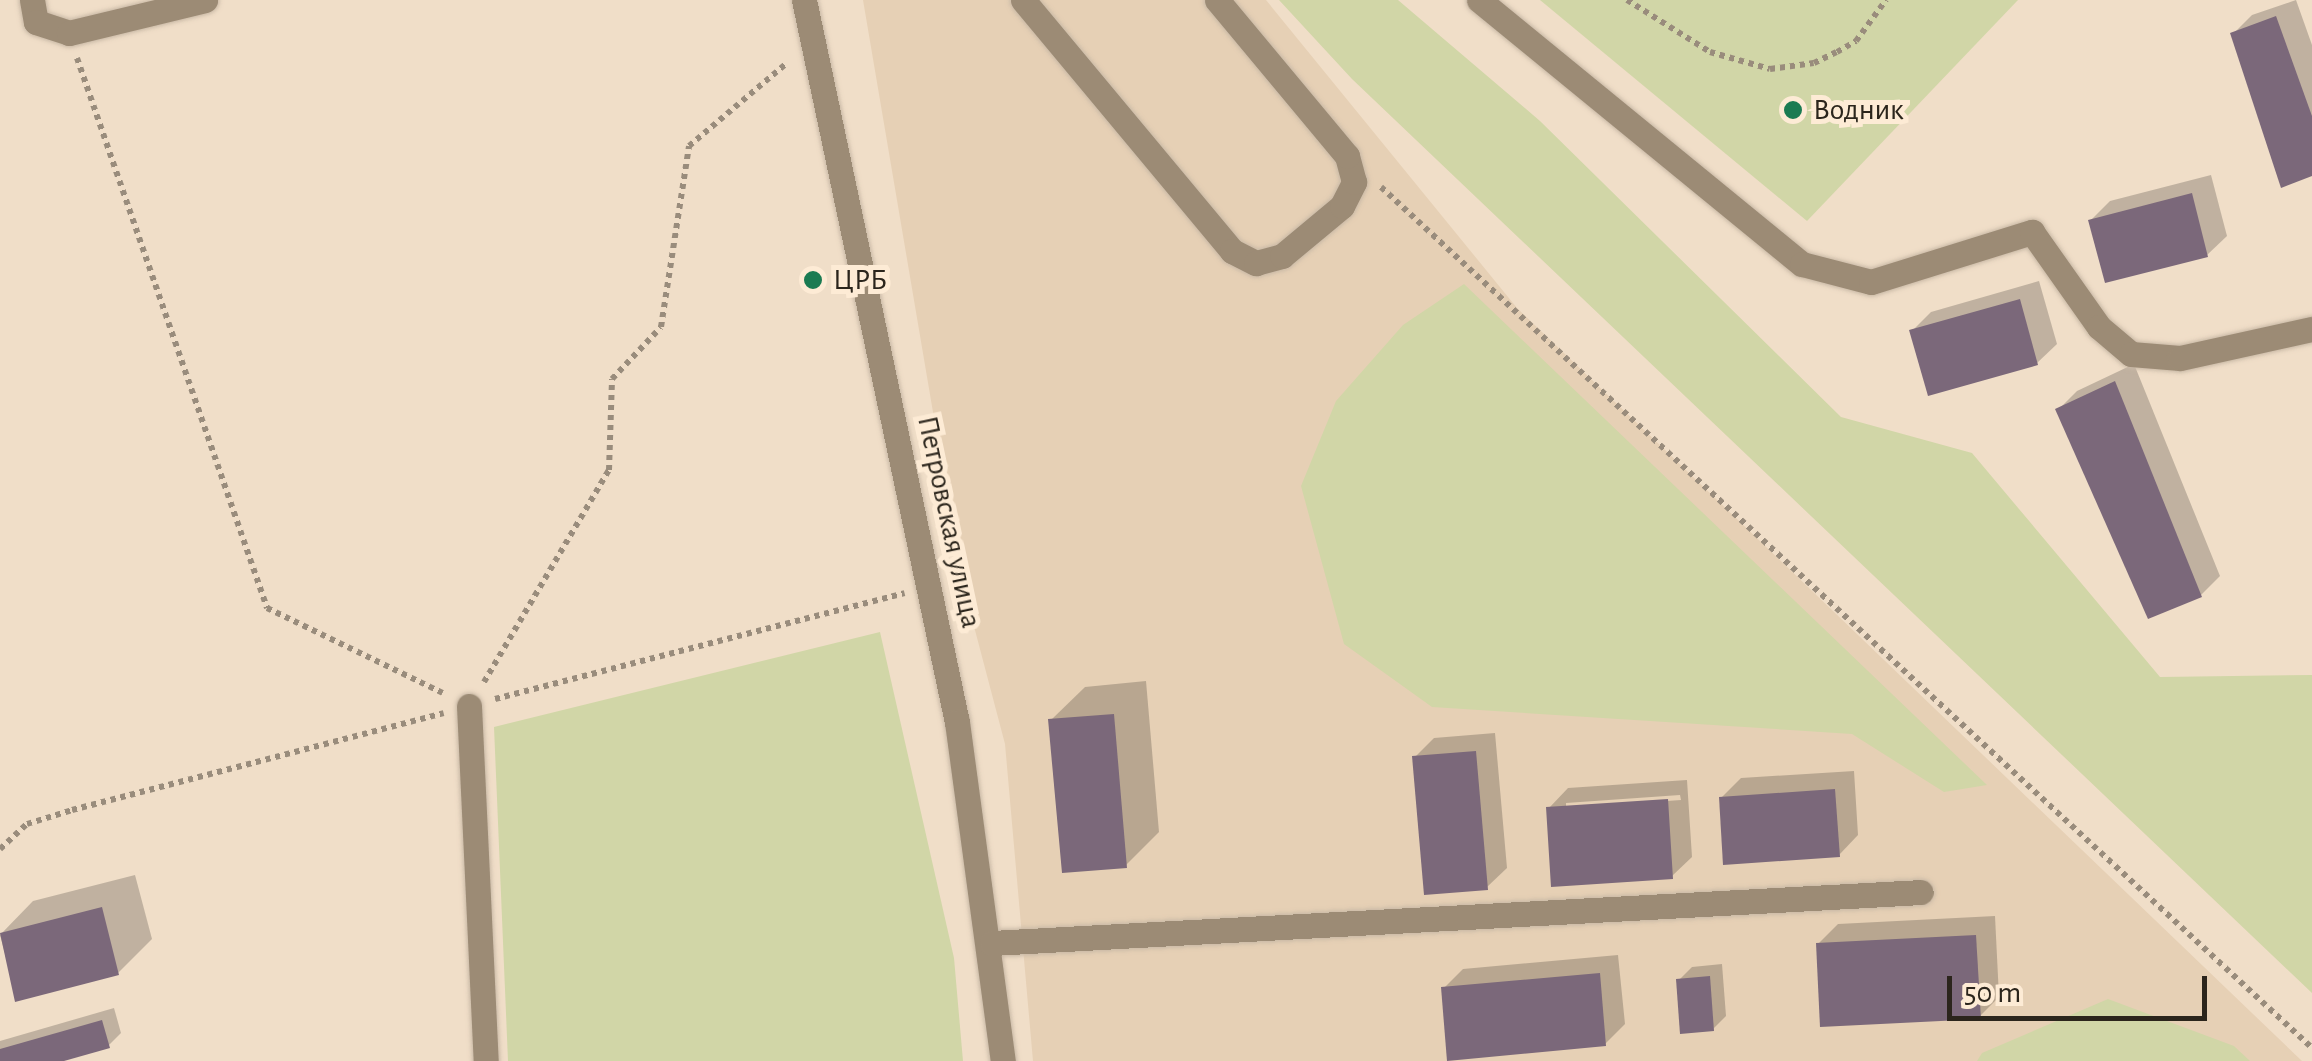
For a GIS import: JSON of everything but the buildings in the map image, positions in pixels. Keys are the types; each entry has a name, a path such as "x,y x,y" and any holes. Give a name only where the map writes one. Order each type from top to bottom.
{"street":[{"path":"32,0 36,22 69,34 205,0"},
{"name":"Петровская улица","path":"804,0 957,722 992,943 1003,1061"},
{"path":"1023,0 1232,251 1256,263 1282,256 1342,206 1354,182 1346,156 1216,0"},
{"path":"1479,0 1802,264 1871,282 2032,232 2099,327 2131,354 2180,358 2312,329"},
{"path":"469,706 486,1061"},
{"path":"992,943 1922,892"}],"path":[{"path":"1627,0 1710,52 1770,69 1814,64 1856,41 1886,0"},
{"path":"69,34 267,608 469,706 609,470 612,379 662,327 689,146 787,64"},
{"path":"1346,156 2312,1048"}],"shaded area":[{"path":"863,0 1266,0 1517,308 2302,1061 1033,1061 1005,744 961,577"}],"green space":[{"path":"1279,0 1398,0 1540,121 1841,417 1972,453 2160,677 2312,675 2312,993 1352,79"},
{"name":"Водник","path":"1540,0 2018,0 1807,221"},
{"path":"1464,284 1987,785 1944,792 1852,734 1432,707 1344,644 1301,486 1336,401 1403,325"},
{"path":"880,632 954,958 963,1061 508,1061 494,727"},
{"path":"2108,999 2234,1046 2250,1061 1977,1061 1982,1053"}],"place":[{"name":"Водник","path":"1793,110"},
{"name":"ЦРБ","path":"813,280"}]}
